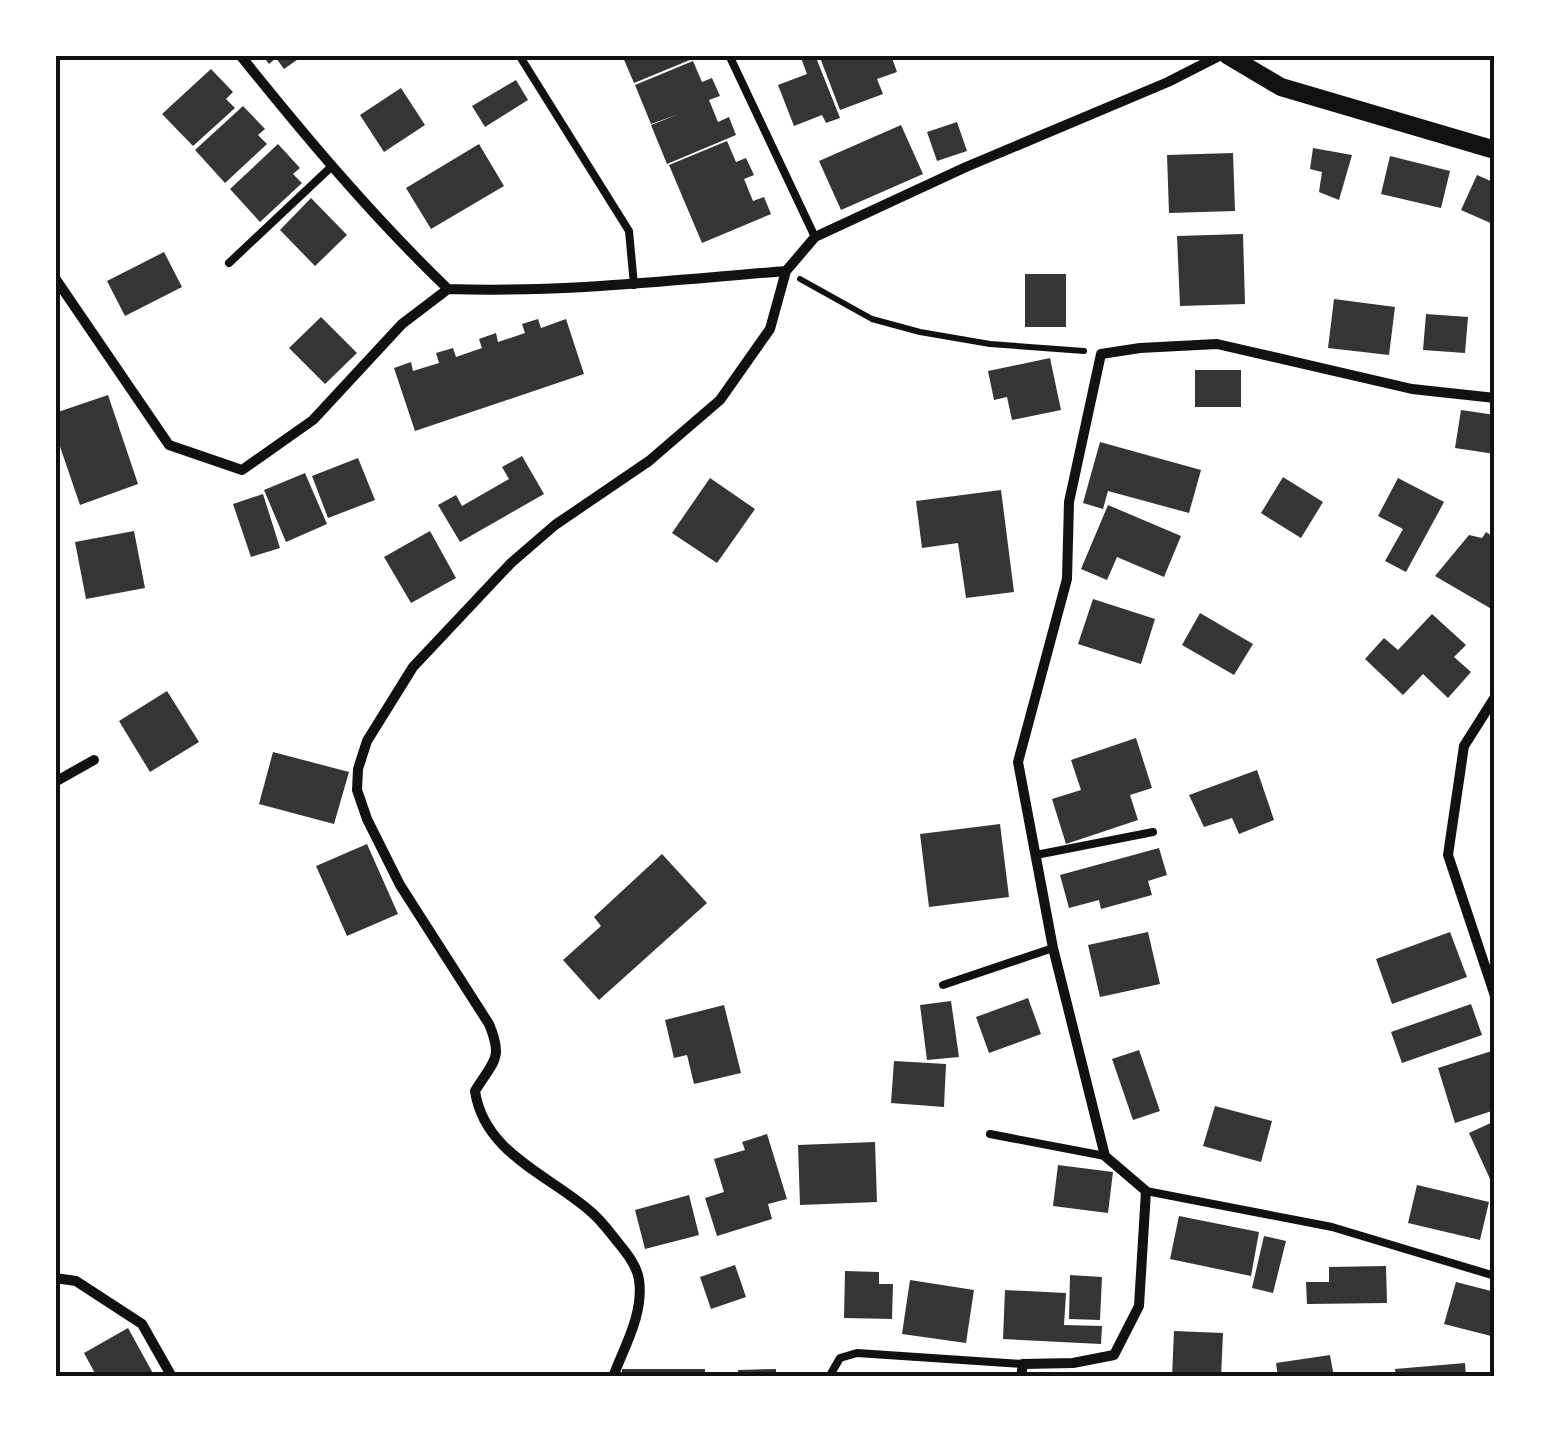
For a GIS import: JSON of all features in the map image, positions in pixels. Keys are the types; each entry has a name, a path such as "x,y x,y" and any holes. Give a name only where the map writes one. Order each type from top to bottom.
{"street":[{"path":"240,55 330,168 448,289"},
{"path":"613,1377 631,1334 638,1304 639,1280 634,1266 594,1213 524,1166 488,1126 475,1091 498,1055 490,1024 400,885 357,790 358,769 368,740 413,668 510,563 555,525 649,461 720,400 770,329 786,270 815,237 1224,55 1281,86 1495,150"},
{"path":"55,278 169,445 242,470 312,420 402,324 448,289 573,290 786,270"},
{"path":"1020,1377 1023,1364 1074,1363 1114,1356 1139,1306 1146,1192 1105,1156 1054,948 1018,762 1067,579 1069,502 1101,354 1217,344 1412,390 1495,398"},
{"path":"1495,697 1464,746 1448,855 1495,996"},
{"path":"55,782 94,760"},
{"path":"55,1278 76,1280 142,1324 172,1377"}],"lane":[{"path":"520,55 629,231 634,285"},
{"path":"729,55 815,237"},
{"path":"229,263 330,168"},
{"path":"1036,855 1153,832"},
{"path":"943,985 1054,948"},
{"path":"990,1134 1105,1156"},
{"path":"1146,1192 1332,1227 1495,1276"},
{"path":"829,1377 840,1358 857,1353 1023,1364"}],"path":[{"path":"786,270 872,320 990,344 1061,347 1101,354"}],"building":[{"path":"262,55 304,55 284,69 276,58 269,64"},
{"path":"622,55 702,55 634,83"},
{"path":"815,55 840,118 826,123 822,115 794,126 778,85 807,74 801,58"},
{"path":"819,55 891,55 897,72 877,79 883,94 840,110"},
{"path":"693,61 702,82 712,78 720,96 709,100 718,122 729,117 736,135 667,164 651,125 679,114 651,124 635,85"},
{"path":"211,69 233,92 226,99 235,108 193,146 162,114"},
{"path":"516,80 528,100 485,127 472,106"},
{"path":"401,88 425,125 384,152 360,115"},
{"path":"243,106 265,129 258,135 267,144 225,183 195,150"},
{"path":"957,122 967,151 937,161 927,132"},
{"path":"901,125 923,174 841,210 819,161"},
{"path":"727,141 736,162 746,158 754,175 744,179 753,201 764,197 771,214 702,243 669,165"},
{"path":"278,144 300,168 293,174 302,183 260,222 230,189"},
{"path":"479,144 504,186 431,229 406,188"},
{"path":"1313,148 1352,155 1339,200 1319,192 1322,172 1310,169"},
{"path":"1233,153 1235,211 1169,213 1167,155"},
{"path":"1390,156 1450,171 1441,208 1381,194"},
{"path":"1477,175 1495,183 1495,225 1461,210"},
{"path":"311,198 347,235 315,266 280,230"},
{"path":"1243,234 1245,304 1180,306 1177,236"},
{"path":"164,252 182,287 125,316 107,281"},
{"path":"1025,274 1066,274 1066,327 1025,327"},
{"path":"1334,299 1395,307 1389,355 1328,348"},
{"path":"1426,314 1468,317 1465,353 1423,350"},
{"path":"321,317 357,353 325,384 289,348"},
{"path":"538,319 541,328 566,319 584,374 415,431 394,368 411,362 413,371 439,363 436,353 453,348 456,357 482,348 479,339 496,333 498,342 525,333 522,324"},
{"path":"1050,358 1061,410 1012,420 1007,397 994,400 988,371"},
{"path":"1195,370 1241,370 1241,407 1195,407"},
{"path":"108,395 138,484 80,505 55,432 55,413"},
{"path":"1461,410 1495,415 1495,454 1455,448"},
{"path":"1100,442 1201,470 1189,513 1108,491 1103,509 1083,503"},
{"path":"522,456 544,494 460,542 438,505 456,495 462,506 509,479 502,467"},
{"path":"358,458 375,500 328,518 312,476"},
{"path":"305,473 327,524 286,542 264,490"},
{"path":"1283,477 1323,502 1301,538 1261,513"},
{"path":"710,478 755,509 717,563 672,533"},
{"path":"1398,478 1444,502 1406,572 1385,561 1403,529 1378,516"},
{"path":"1001,490 1014,592 966,598 958,543 922,548 916,501"},
{"path":"263,494 280,548 251,557 233,504"},
{"path":"1108,505 1181,536 1164,577 1117,557 1107,580 1081,569"},
{"path":"134,531 145,588 86,599 75,542"},
{"path":"430,531 456,578 411,603 384,557"},
{"path":"1486,532 1495,538 1495,611 1435,576 1469,535 1482,538"},
{"path":"1093,599 1155,619 1141,664 1078,644"},
{"path":"1200,613 1253,644 1234,675 1182,645"},
{"path":"1432,614 1466,645 1454,657 1471,672 1448,698 1423,674 1403,695 1365,659 1384,638 1398,650"},
{"path":"167,691 199,742 150,772 119,721"},
{"path":"1136,738 1152,788 1130,795 1138,820 1066,844 1052,799 1081,790 1071,760"},
{"path":"273,752 349,772 334,824 259,804"},
{"path":"1257,770 1274,820 1239,834 1232,818 1204,827 1189,795"},
{"path":"1000,824 1009,897 929,907 920,834"},
{"path":"367,844 398,914 347,936 316,866"},
{"path":"1159,848 1167,875 1148,881 1152,895 1101,909 1099,900 1069,908 1060,875"},
{"path":"662,854 707,903 599,1000 563,960 601,926 594,917"},
{"path":"1148,932 1160,984 1100,997 1088,945"},
{"path":"1450,932 1467,977 1392,1004 1376,959"},
{"path":"1028,998 1041,1034 989,1053 976,1017"},
{"path":"951,1001 959,1057 927,1060 920,1005"},
{"path":"1471,1004 1482,1035 1402,1063 1391,1032"},
{"path":"724,1005 741,1073 694,1084 687,1055 674,1058 665,1020"},
{"path":"1139,1050 1160,1111 1133,1120 1112,1059"},
{"path":"1495,1050 1495,1110 1455,1123 1438,1068"},
{"path":"894,1061 946,1064 944,1107 891,1103"},
{"path":"1215,1106 1272,1121 1261,1162 1203,1146"},
{"path":"1495,1121 1495,1177 1490,1179 1469,1133"},
{"path":"767,1134 787,1199 768,1204 772,1219 717,1236 705,1198 724,1192 714,1159 745,1150 742,1142"},
{"path":"875,1142 877,1202 800,1205 798,1145"},
{"path":"1058,1165 1113,1172 1108,1213 1053,1206"},
{"path":"1417,1185 1489,1202 1480,1240 1408,1223"},
{"path":"689,1195 699,1235 645,1249 635,1210"},
{"path":"1179,1216 1259,1232 1251,1276 1170,1259"},
{"path":"1264,1236 1286,1241 1273,1293 1252,1288"},
{"path":"735,1265 746,1297 711,1309 700,1277"},
{"path":"1386,1266 1387,1303 1307,1304 1306,1282 1329,1282 1329,1267"},
{"path":"845,1271 879,1272 879,1284 893,1284 892,1319 844,1318"},
{"path":"1070,1275 1102,1277 1100,1320 1069,1319"},
{"path":"910,1280 974,1290 966,1343 902,1334"},
{"path":"1456,1282 1495,1292 1495,1337 1444,1324"},
{"path":"1005,1290 1066,1293 1064,1325 1102,1326 1101,1344 1003,1339"},
{"path":"128,1328 155,1377 97,1377 84,1353"},
{"path":"1174,1331 1223,1333 1221,1377 1172,1377"},
{"path":"1330,1355 1334,1377 1278,1377 1276,1363"},
{"path":"1465,1363 1466,1377 1396,1377 1395,1369"},
{"path":"622,1369 705,1369 705,1377 622,1377"},
{"path":"776,1369 776,1377 739,1377 738,1370"}]}
